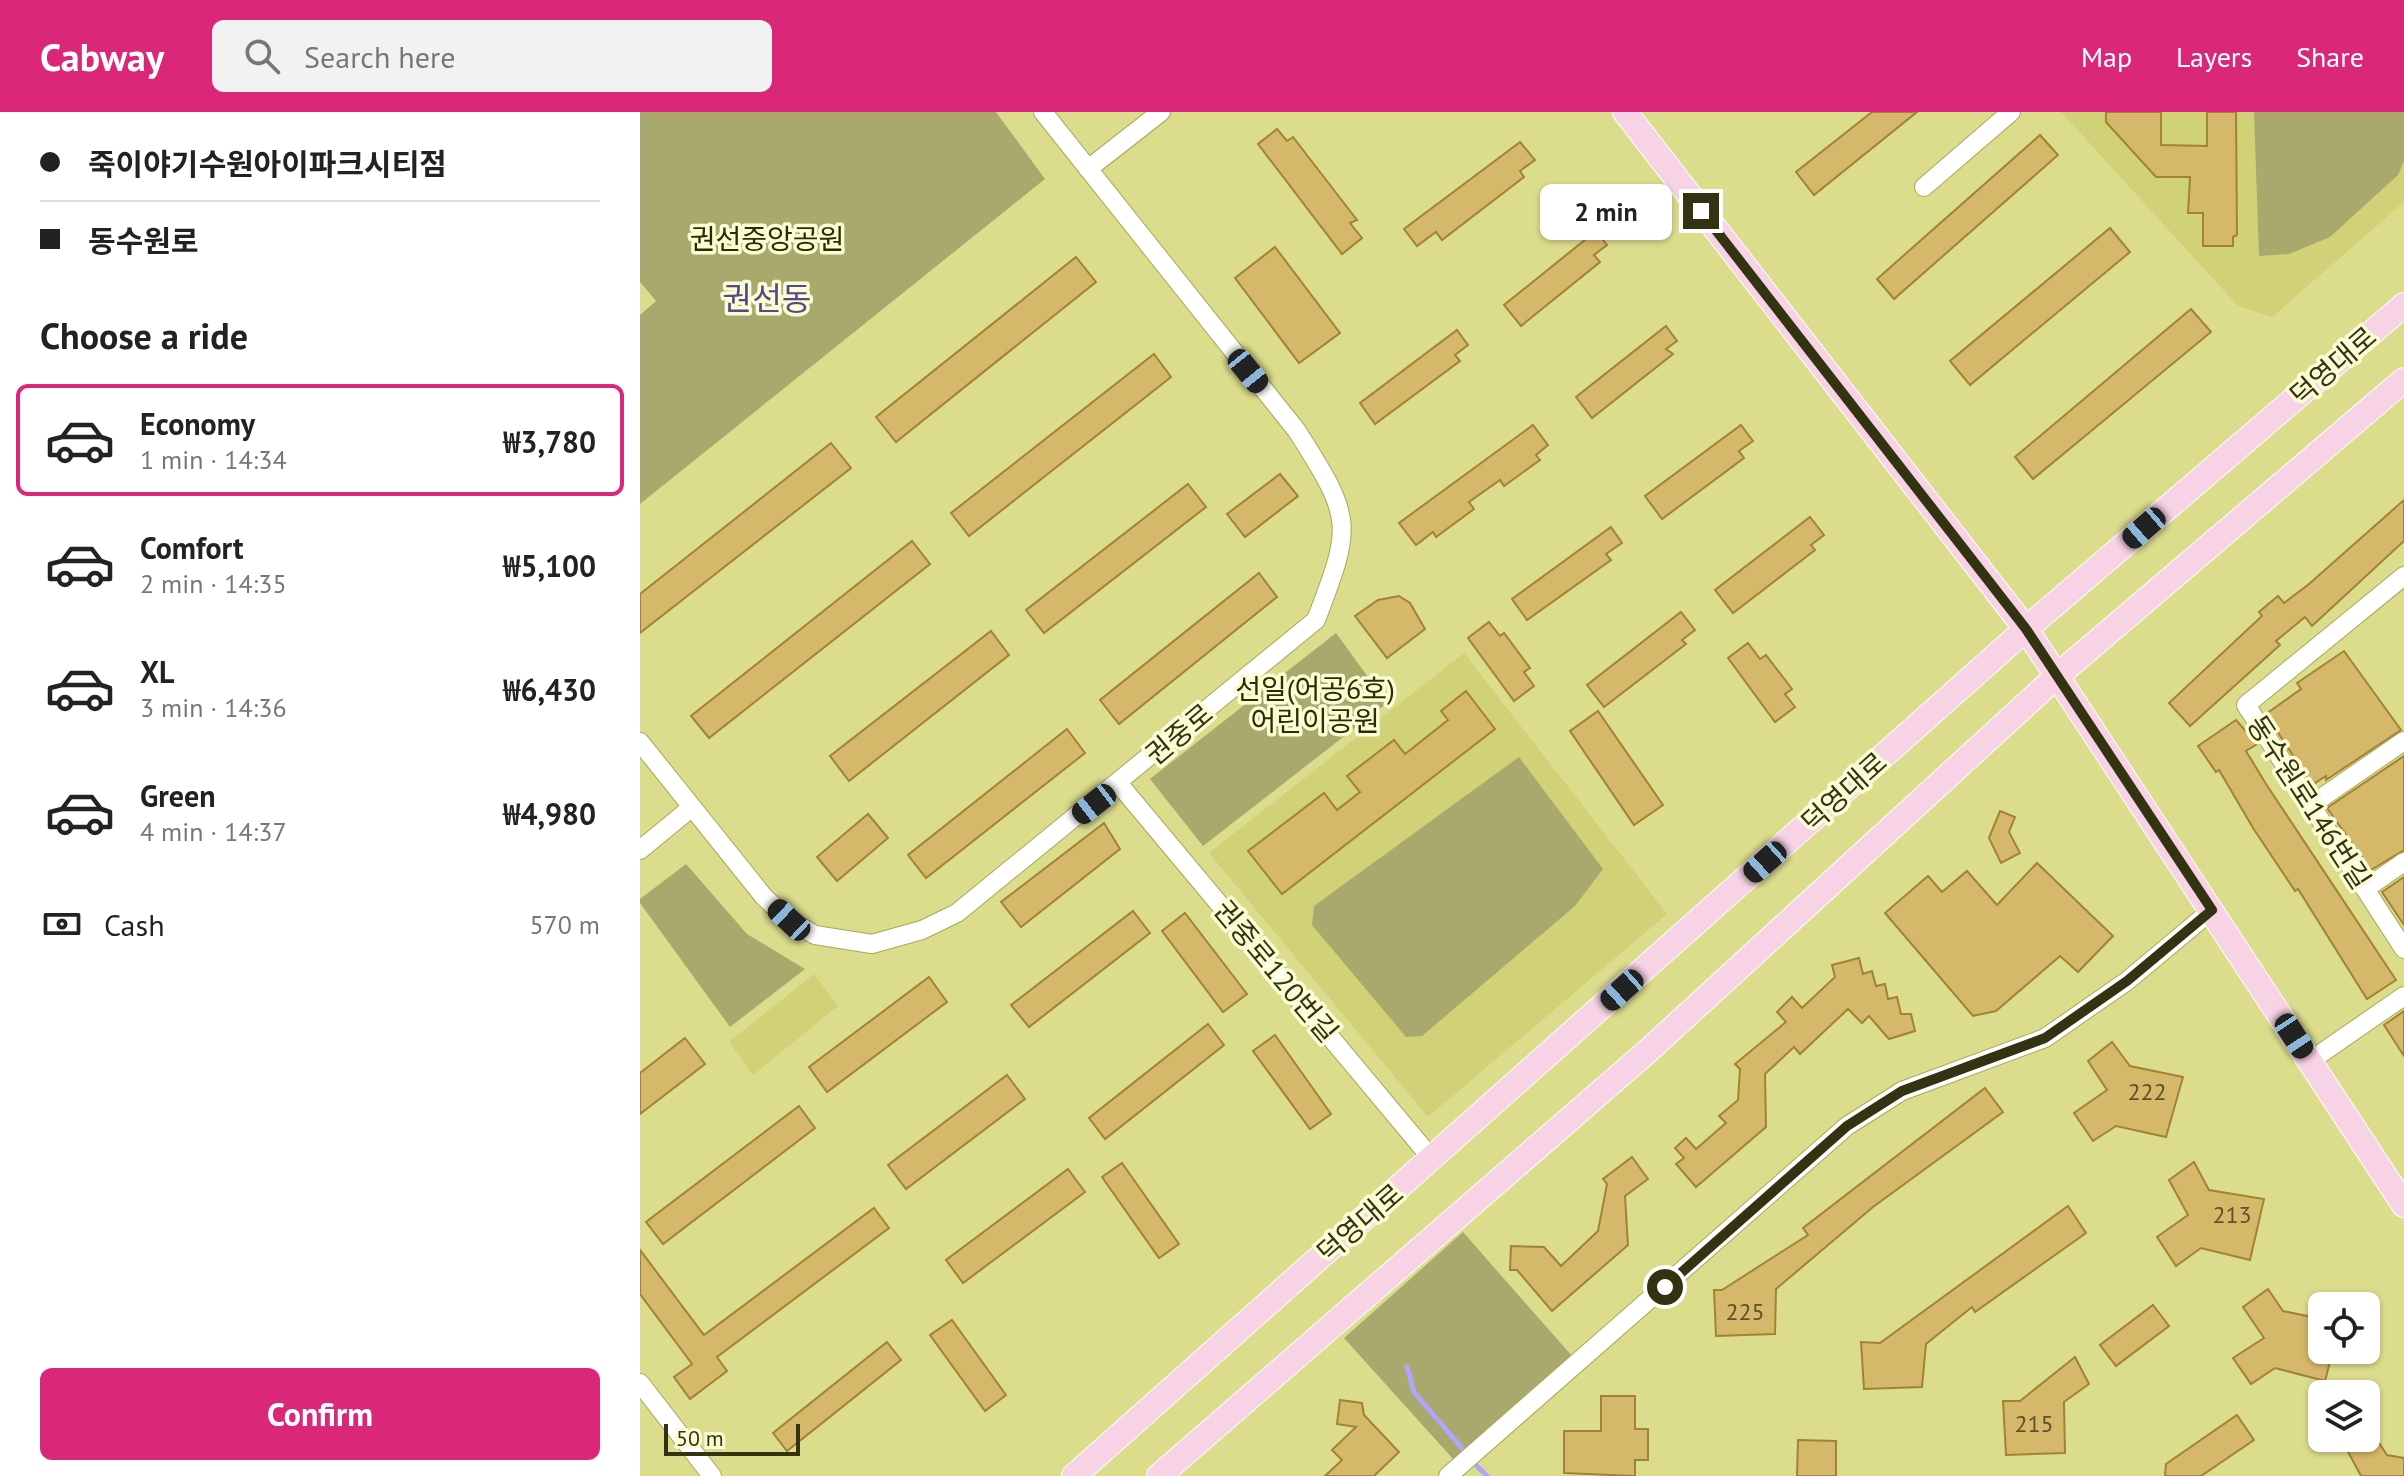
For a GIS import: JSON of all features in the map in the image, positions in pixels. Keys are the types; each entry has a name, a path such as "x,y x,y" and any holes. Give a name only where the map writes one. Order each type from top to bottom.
{"main road":[{"path":"1625,112 2026,629 2404,1205"},
{"name":"덕영대로","path":"1074,1476 2026,629 2404,305"},
{"name":"덕영대로","path":"1159,1476 1649,1050 2057,676 2404,380"}],"street":[{"name":"권중로","path":"640,742 764,897 789,920 815,935 872,944 922,930 957,913 1119,784 1316,620 1342,553 1344,516 1322,471 1297,431 1043,112"},
{"path":"1088,169 1161,112"},
{"path":"1924,187 2011,112"},
{"name":"동수원로146번길","path":"2404,576 2246,705 2404,949"},
{"path":"2311,805 2404,741"},
{"name":"권중로120번길","path":"1119,784 1432,1159"},
{"path":"640,850 691,808"},
{"path":"2365,889 2404,862"},
{"path":"1448,1476 1847,1126 1902,1091 2045,1038 2127,981 2212,910"},
{"path":"2310,1061 2404,996"},
{"path":"640,1383 712,1476"}],"shaded area":[{"path":"2061,112 2404,112 2404,202 2272,317 2238,306"},
{"path":"1464,653 1667,914 1428,1117 1209,853"},
{"path":"814,974 838,1006 753,1075 729,1042"}],"green space":[{"name":"권선중앙공원","path":"640,112 996,112 1045,179 640,504 640,315 656,301 640,282"},
{"path":"2254,112 2404,112 2404,161 2398,175 2330,237 2289,254 2259,256"},
{"name":"선일(어공6호) 어린이공원","path":"1336,633 1387,703 1203,846 1150,779"},
{"path":"1519,757 1603,869 1575,906 1422,1036 1406,1037 1312,925 1314,906"},
{"path":"686,864 747,934 805,969 730,1027 640,903 640,899"},
{"path":"1463,1232 1572,1356 1454,1460 1344,1338"}],"building":[{"path":"1872,112 1917,112 1814,195 1796,172"},
{"path":"2106,112 2161,112 2161,145 2207,146 2207,112 2236,112 2237,235 2233,237 2233,246 2203,246 2203,213 2188,213 2190,177 2156,177 2106,122"},
{"path":"1277,129 1287,141 1293,137 1357,220 1350,223 1362,238 1342,254 1258,144"},
{"path":"2040,135 2058,155 1894,299 1877,279"},
{"path":"1520,142 1535,160 1520,171 1524,177 1442,240 1436,232 1417,246 1404,229"},
{"path":"2110,228 2130,252 1970,385 1950,361"},
{"path":"1596,231 1607,245 1594,255 1600,262 1521,326 1504,305"},
{"path":"1275,247 1340,333 1299,363 1235,278"},
{"path":"1076,257 1096,282 896,442 876,417"},
{"path":"2191,309 2211,332 2033,479 2015,457"},
{"path":"1666,326 1677,341 1666,349 1673,354 1592,418 1576,397"},
{"path":"1457,330 1468,345 1455,355 1460,361 1375,424 1360,403"},
{"path":"1154,354 1171,377 969,536 951,513"},
{"path":"1533,425 1548,445 1536,455 1540,460 1504,486 1500,480 1469,502 1474,509 1436,537 1433,532 1416,545 1399,523"},
{"path":"1741,425 1753,441 1739,451 1744,458 1662,519 1645,496"},
{"path":"831,443 851,468 640,633 640,594"},
{"path":"1280,474 1298,496 1245,537 1227,514"},
{"path":"1188,484 1206,507 1044,633 1026,610"},
{"path":"2404,500 2404,541 2312,626 2305,617 2276,641 2280,645 2190,726 2169,703 2262,616 2259,612 2278,596 2284,603 2309,584"},
{"path":"1810,517 1824,535 1811,545 1815,550 1733,613 1715,590"},
{"path":"1611,527 1622,543 1606,554 1611,560 1527,620 1512,599"},
{"path":"912,541 930,564 709,738 691,716"},
{"path":"1259,573 1277,597 1119,724 1100,700"},
{"path":"1399,596 1410,603 1425,629 1387,658 1355,616 1378,600"},
{"path":"1681,612 1695,630 1682,640 1686,644 1604,707 1587,685"},
{"path":"1489,622 1500,636 1504,633 1530,668 1524,672 1534,686 1514,701 1468,638"},
{"path":"991,631 1009,655 849,781 830,756"},
{"path":"1748,643 1760,659 1766,655 1792,689 1785,694 1795,707 1775,722 1728,658"},
{"path":"2344,651 2401,730 2326,780 2326,776 2312,785 2266,714 2301,689 2297,683"},
{"path":"1466,691 1495,729 1282,894 1248,851 1324,793 1337,810 1360,792 1347,776 1394,740 1405,754 1448,720 1441,711"},
{"path":"1598,711 1663,805 1634,825 1570,731"},
{"path":"2236,720 2257,744 2246,751 2266,784 2396,980 2367,999 2298,889 2295,891 2253,828 2219,770 2216,772 2198,746"},
{"path":"1067,729 1085,753 926,878 908,855"},
{"path":"2404,756 2404,850 2371,870 2327,808"},
{"path":"2000,811 2015,817 2009,832 2020,853 2001,863 1989,838"},
{"path":"868,814 888,838 837,881 817,857"},
{"path":"1104,823 1120,849 1021,927 1001,902"},
{"path":"2037,863 2113,936 2078,972 2060,956 1996,1011 1973,1016 1885,913 1928,876 1942,892 1967,871 1997,905"},
{"path":"2404,877 2404,925 2382,892"},
{"path":"1133,911 1150,933 1029,1027 1011,1005"},
{"path":"1185,913 1247,994 1223,1012 1162,931"},
{"path":"1859,958 1863,974 1872,971 1876,986 1885,984 1888,999 1897,997 1901,1014 1911,1014 1915,1031 1889,1039 1869,1016 1862,1023 1848,1009 1800,1054 1794,1047 1765,1074 1766,1127 1696,1187 1676,1164 1684,1158 1675,1148 1686,1138 1696,1149 1726,1123 1719,1116 1738,1100 1740,1069 1735,1064 1786,1022 1777,1012 1792,997 1802,1008 1835,977 1832,965"},
{"path":"929,977 947,1002 827,1092 809,1067"},
{"path":"2404,1011 2404,1056 2384,1025"},
{"path":"1208,1024 1224,1045 1105,1139 1089,1118"},
{"path":"1275,1035 1331,1114 1310,1129 1253,1051"},
{"path":"685,1038 705,1064 640,1114 640,1073"},
{"path":"2112,1042 2130,1066 2183,1077 2166,1137 2116,1126 2093,1141 2074,1113 2107,1090 2088,1061"},
{"path":"1007,1075 1025,1099 906,1189 888,1165"},
{"path":"1985,1088 2003,1112 1873,1207 1776,1289 1775,1334 1716,1336 1714,1290 1722,1290 1808,1235 1803,1228"},
{"path":"799,1106 815,1128 663,1244 646,1222"},
{"path":"1632,1157 1648,1179 1625,1196 1628,1245 1552,1311 1517,1270 1510,1270 1511,1246 1544,1247 1561,1266 1598,1231 1607,1184 1603,1179"},
{"path":"2194,1162 2209,1190 2264,1199 2250,1260 2201,1248 2176,1266 2157,1237 2188,1215 2169,1180"},
{"path":"1122,1163 1179,1244 1159,1258 1102,1177"},
{"path":"1068,1169 1085,1192 963,1283 946,1260"},
{"path":"2068,1206 2086,1233 1975,1312 1972,1307 1926,1344 1922,1387 1864,1389 1861,1342 1880,1343"},
{"path":"874,1208 889,1228 717,1357 727,1371 690,1399 674,1377 692,1364 640,1294 640,1250 704,1335"},
{"path":"2268,1289 2283,1311 2308,1316 2308,1364 2329,1364 2325,1380 2275,1368 2251,1384 2233,1358 2264,1338 2243,1307"},
{"path":"2153,1305 2169,1326 2116,1366 2100,1345"},
{"path":"952,1320 1006,1395 985,1411 930,1335"},
{"path":"887,1342 901,1360 787,1451 773,1433"},
{"path":"2075,1357 2089,1384 2064,1402 2065,1453 2006,1455 2003,1401 2020,1401"},
{"path":"1601,1396 1635,1396 1635,1429 1648,1429 1648,1460 1635,1460 1635,1476 1564,1473 1564,1431 1601,1431"},
{"path":"1340,1400 1362,1403 1364,1415 1399,1452 1374,1476 1325,1476 1342,1460 1332,1450 1356,1427 1337,1424"},
{"path":"2237,1415 2254,1440 2201,1476 2165,1476 2166,1464"},
{"path":"1798,1440 1836,1441 1836,1476 1797,1476"},
{"path":"2380,1444 2387,1455 2404,1458 2404,1476 2361,1476 2348,1452 2380,1452"}],"waterway":[{"path":"1407,1367 1414,1392 1466,1453"},
{"path":"1472,1461 1487,1476"}],"district":[{"name":"권선동","path":"767,299"}],"route":[{"path":"1665,1287 1847,1126 1902,1091 1970,1069 2045,1038 2127,981 2212,910 2026,629 1701,211"}]}
